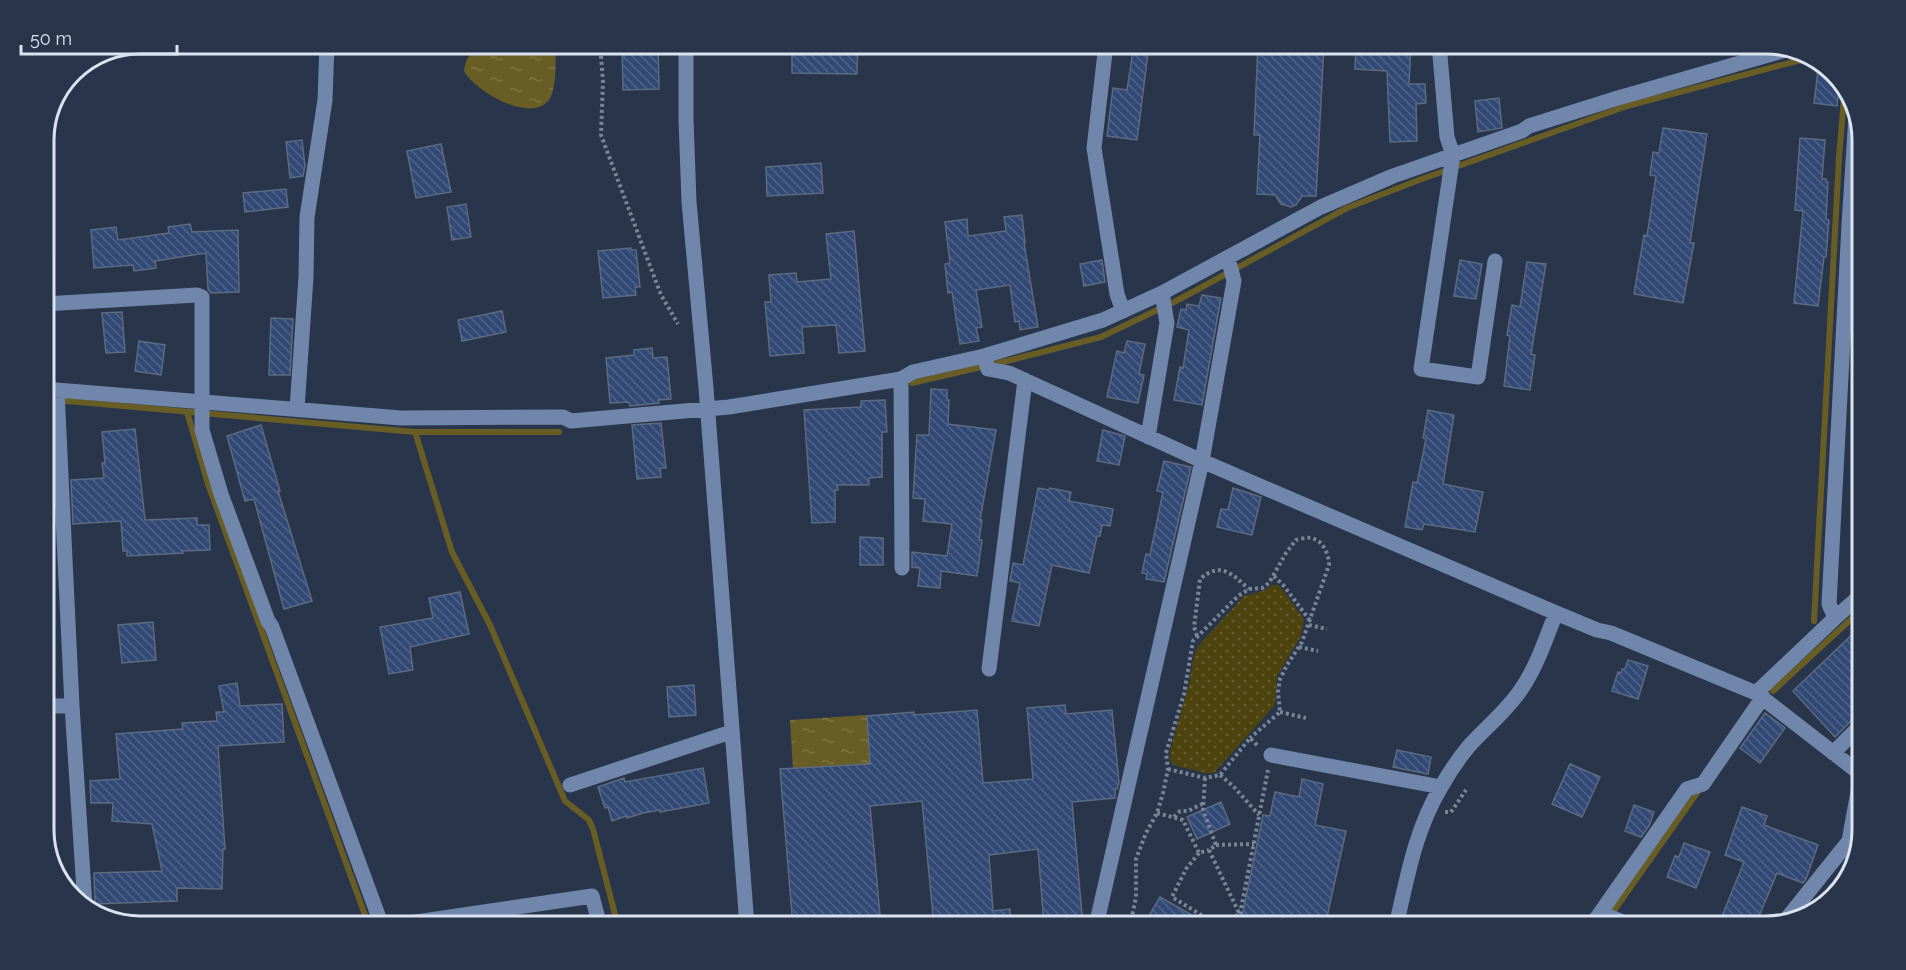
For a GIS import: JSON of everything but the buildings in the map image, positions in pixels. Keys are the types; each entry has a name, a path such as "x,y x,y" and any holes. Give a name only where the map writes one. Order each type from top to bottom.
{"street":[{"path":"297,409 306,277 307,217 325,100 327,54"},
{"path":"686,54 689,202 708,409 746,916"},
{"path":"1105,54 1094,148 1117,294 1123,311"},
{"path":"1440,54 1447,138 1452,156 1420,369 1478,377 1495,261"},
{"path":"84,896 54,396 202,410 297,409 401,418 564,417 571,421 729,407 901,379 913,372 985,362 1123,311 1163,302 1230,267 1321,207 1393,176 1522,131 1530,126 1770,54"},
{"path":"1099,916 1202,461 1234,281 1230,267"},
{"path":"1835,618 1829,604 1852,282"},
{"path":"54,303 197,295 202,297 202,430 220,494 272,627 378,916"},
{"path":"1148,437 1167,323 1163,302"},
{"path":"985,362 1202,461 1556,613 1597,630 1611,633 1760,695 1852,767"},
{"path":"901,379 902,568"},
{"path":"989,669 1025,380"},
{"path":"1607,915 1687,789 1702,784 1760,695 1852,603"},
{"path":"1399,916 1422,824 1441,787 1468,747 1522,689 1556,613"},
{"path":"54,706 72,706"},
{"path":"570,785 731,732"},
{"path":"1833,753 1852,734"},
{"path":"1271,755 1441,787"},
{"path":"1850,845 1852,826"},
{"path":"1793,911 1849,841"},
{"path":"461,916 592,896 597,916"}],"path":[{"path":"601,54 602,135 661,295 678,324"},
{"path":"1132,916 1136,897 1136,859 1157,813 1168,769 1166,753 1184,694 1193,641 1238,596 1249,589 1262,588 1269,583 1296,540 1311,538 1322,544 1329,555 1329,565 1310,623 1299,648 1280,679 1278,692 1280,712"},
{"path":"1197,636 1194,627 1200,579 1208,572 1220,570 1229,572 1249,589"},
{"path":"1274,576 1284,586 1310,623 1327,629"},
{"path":"1299,648 1318,651"},
{"path":"1168,769 1205,778 1220,775 1250,738 1280,712"},
{"path":"1280,712 1306,718"},
{"path":"1236,916 1240,914 1271,755 1264,753 1250,738"},
{"path":"1220,775 1260,815"},
{"path":"1205,778 1203,810 1216,845"},
{"path":"1442,813 1451,812 1466,790"},
{"path":"1174,817 1180,811 1188,811 1203,804"},
{"path":"1157,813 1183,820 1198,854"},
{"path":"1203,916 1172,897 1186,869 1198,854 1216,845 1254,844"},
{"path":"1209,850 1240,914"}],"shaded area":[{"path":"1272,585 1278,585 1282,589 1304,619 1301,636 1277,676 1275,705 1215,772 1209,774 1173,765 1170,760 1170,751 1198,646 1244,596 1263,591"}],"water":[{"path":"471,54 555,54 555,81 552,95 540,106 529,108 517,107 504,102 470,79 464,71 467,59"},
{"path":"867,715 870,764 793,769 790,720"}],"waterway":[{"path":"912,383 1101,337 1180,299 1347,208 1627,106 1798,61"},
{"path":"1814,621 1844,103"},
{"path":"54,400 415,432 559,432"},
{"path":"187,412 208,484 365,916"},
{"path":"415,432 452,552 490,625 565,801 589,820 593,829 615,916"},
{"path":"1773,691 1852,618"},
{"path":"1610,916 1697,793"}]}
